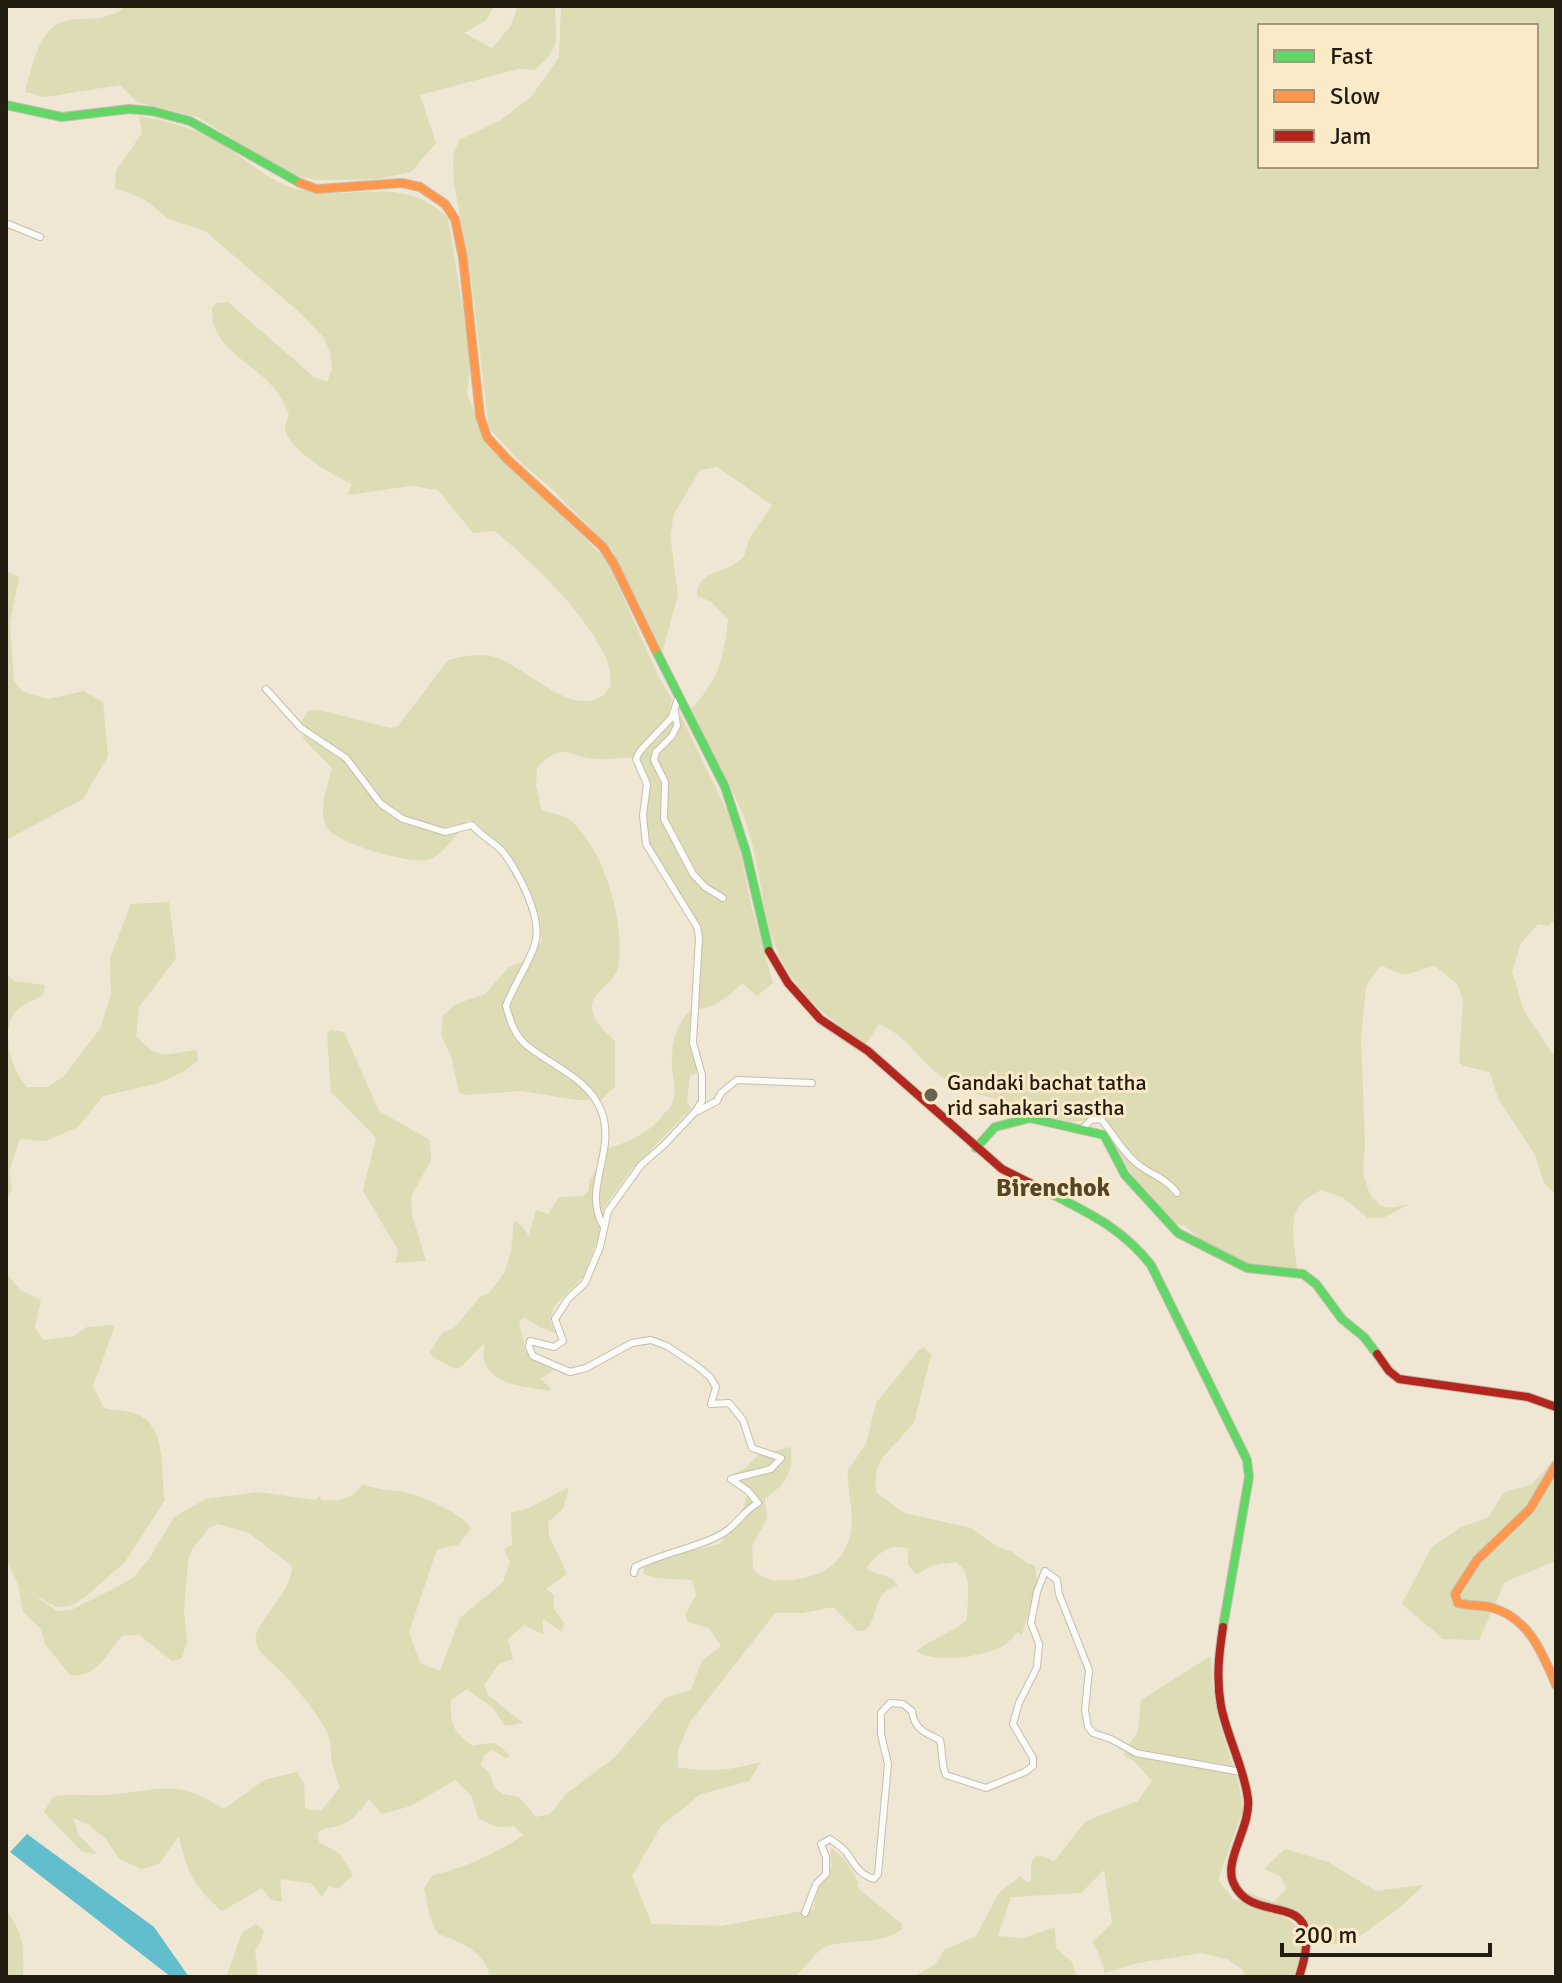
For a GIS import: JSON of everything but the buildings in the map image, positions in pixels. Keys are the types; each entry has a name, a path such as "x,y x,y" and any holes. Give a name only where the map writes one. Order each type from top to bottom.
{"main road":[{"path":"6,105 62,117 129,109 152,111 190,121 305,186 317,189 402,183 420,187 445,204 455,219 463,258 480,416 487,437 603,547 614,564 678,698 725,787 738,822 765,940 778,969 820,1019 868,1051 976,1148 1017,1178 1108,1223 1143,1255 1165,1289 1247,1460 1249,1477 1217,1664 1221,1706 1248,1797 1249,1811 1230,1874 1243,1897 1288,1912 1303,1922 1309,1937 1299,1977"},
{"path":"976,1148 995,1127 1030,1118 1104,1135 1125,1175 1178,1233 1247,1268 1303,1274 1342,1319 1364,1337 1389,1371 1399,1379 1528,1397 1556,1407"},
{"path":"1556,1465 1528,1512 1505,1530 1469,1568 1455,1594 1458,1603 1466,1607 1477,1605 1498,1609 1522,1624 1544,1654 1556,1685"}],"street":[{"path":"6,223 40,237"},
{"path":"266,689 301,728 346,758 381,804 392,812 403,819 445,832 472,825 482,837 502,850 524,886 537,927 536,941 506,1006 511,1025 524,1043 571,1074 592,1095 602,1113 605,1148 595,1192 596,1215 604,1227"},
{"path":"678,698 675,713 677,726 656,752 654,760 665,782 663,815 693,874 705,887 723,898"},
{"path":"634,1573 635,1567 654,1557 716,1538 739,1524 746,1510 758,1503 731,1479 771,1469 781,1458 752,1448 743,1420 729,1403 711,1404 716,1387 710,1377 667,1346 651,1340 632,1343 586,1368 570,1372 540,1360 530,1352 530,1341 546,1347 559,1346 563,1341 555,1319 568,1299 585,1283 600,1247 608,1211 641,1165 695,1112 702,1101 702,1075 693,1043 699,937 697,927 646,844 643,815 647,784 636,759 672,717 678,698"},
{"path":"695,1112 717,1101 721,1093 737,1080 812,1083"},
{"path":"1081,1130 1091,1120 1101,1119 1128,1155 1139,1165 1167,1180 1177,1193"},
{"path":"805,1913 816,1884 826,1874 826,1857 821,1844 830,1839 845,1850 864,1876 874,1879 878,1874 888,1764 881,1734 881,1713 890,1703 903,1704 912,1711 913,1722 921,1731 940,1740 946,1775 986,1788 1033,1766 1033,1758 1013,1724 1019,1703 1037,1667 1039,1644 1031,1623 1045,1571 1057,1580 1059,1594 1089,1670 1085,1710 1088,1727 1093,1733 1136,1753 1241,1772"}],"green space":[{"path":"125,6 494,6 486,20 464,33 492,48 510,27 518,6 555,6 556,35 549,56 534,70 518,69 420,95 436,143 411,172 378,179 316,180 288,174 198,117 137,102 120,85 45,97 25,92 38,48 53,27 69,20 108,16"},
{"path":"561,6 1556,6 1556,919 1547,926 1538,924 1521,943 1512,971 1524,1011 1556,1059 1556,1195 1544,1183 1535,1155 1498,1098 1490,1072 1459,1062 1463,999 1457,984 1435,966 1408,974 1380,966 1366,986 1361,1039 1365,1144 1363,1173 1370,1195 1381,1206 1389,1208 1410,1204 1383,1218 1368,1218 1342,1197 1321,1190 1312,1195 1300,1205 1294,1219 1297,1270 1236,1265 1212,1251 1185,1226 1171,1222 1139,1187 1099,1119 1069,1122 1042,1114 1004,1111 997,1099 947,1080 887,1028 879,1024 866,1044 818,1008 793,978 774,943 751,838 741,810 689,711 707,690 718,669 728,619 711,602 697,595 698,587 707,577 742,558 750,538 772,505 717,467 700,470 674,514 670,535 678,595 661,656 612,550 489,428 470,270 454,183 453,156 459,140 501,120 532,96 559,57"},
{"path":"139,116 206,135 290,187 321,193 378,192 413,196 431,204 448,218 471,358 467,394 489,446 607,560 658,676 672,699 667,720 635,757 596,759 560,752 537,767 536,785 541,810 567,818 582,833 602,868 615,909 620,949 618,967 613,978 595,997 592,1007 597,1022 615,1041 615,1087 601,1100 578,1100 521,1091 465,1095 459,1092 451,1055 441,1035 443,1015 456,1004 485,994 509,967 528,959 542,941 538,912 511,857 469,820 441,852 430,859 421,860 376,852 333,834 327,828 323,814 332,768 304,740 300,724 308,711 319,710 390,728 398,726 448,660 475,655 505,661 569,698 584,701 599,698 611,686 607,659 571,605 541,573 495,531 473,533 438,490 411,486 347,495 352,484 334,475 293,444 285,427 289,415 282,400 264,378 225,344 213,322 212,308 216,303 228,302 314,377 327,382 332,369 324,338 298,311 205,231 169,219 144,199 115,188 116,171 142,133"},
{"path":"6,571 19,577 10,623 14,681 23,692 49,699 84,691 103,702 108,756 83,799 6,840"},
{"path":"679,712 736,830 751,905 773,983 757,996 742,983 709,1007 697,1009 701,944 673,880 649,849 645,812 649,789 638,758"},
{"path":"169,902 176,958 139,1007 136,1036 158,1053 197,1050 198,1061 159,1083 103,1096 78,1127 45,1141 20,1139 9,1171 12,1190 6,1200 6,974 14,981 45,985 43,995 15,1012 8,1030 8,1040 16,1071 27,1087 47,1087 63,1077 100,1029 111,995 110,958 131,904"},
{"path":"692,1009 691,1042 699,1072 690,1076 687,1101 691,1109 631,1170 604,1207 602,1228 583,1277 554,1306 550,1321 556,1333 524,1317 519,1322 525,1349 554,1370 540,1379 551,1388 550,1391 513,1384 496,1376 484,1360 485,1342 462,1366 455,1369 433,1357 430,1352 442,1333 455,1327 504,1273 511,1252 514,1220 529,1236 536,1210 548,1214 559,1197 583,1196 589,1190 589,1181 599,1166 600,1150 643,1133 671,1107 675,1095 672,1050 678,1027"},
{"path":"330,1030 344,1032 379,1111 430,1140 431,1160 411,1197 412,1215 426,1261 395,1263 398,1250 363,1191 376,1138 331,1092 327,1035"},
{"path":"6,1273 20,1290 41,1300 35,1327 43,1340 74,1336 87,1327 112,1325 114,1328 93,1386 104,1408 132,1413 146,1420 153,1428 161,1451 165,1500 125,1562 84,1598 70,1606 56,1607 31,1593 57,1611 71,1610 134,1577 149,1559 174,1517 206,1499 258,1492 339,1500 350,1497 362,1484 427,1499 455,1514 471,1529 458,1545 437,1549 409,1632 420,1663 440,1671 460,1618 503,1582 510,1562 504,1549 512,1545 511,1513 529,1508 569,1487 563,1509 548,1522 549,1536 567,1574 546,1589 554,1595 554,1609 564,1623 562,1632 543,1619 543,1634 524,1625 508,1639 513,1659 499,1664 484,1685 488,1695 523,1723 505,1726 493,1708 467,1689 451,1700 452,1722 461,1736 473,1746 497,1745 510,1756 505,1758 493,1750 484,1755 481,1765 489,1773 495,1788 503,1794 519,1797 536,1817 550,1814 567,1793 614,1758 665,1698 691,1690 702,1661 721,1646 709,1628 688,1622 685,1615 696,1595 692,1580 656,1578 644,1574 643,1566 655,1559 720,1544 744,1507 747,1493 727,1477 745,1468 759,1454 791,1447 787,1477 765,1499 767,1519 752,1546 753,1569 771,1580 781,1581 806,1578 827,1569 842,1554 851,1533 848,1470 866,1444 876,1403 924,1347 931,1355 914,1423 882,1458 877,1469 877,1493 904,1513 971,1528 996,1546 1035,1565 1037,1583 1022,1635 1018,1632 1006,1644 973,1656 935,1657 917,1651 967,1620 967,1580 962,1567 956,1562 934,1565 916,1574 908,1565 908,1549 902,1547 885,1550 867,1567 869,1571 891,1578 898,1585 883,1594 866,1630 857,1631 833,1607 802,1613 775,1613 690,1722 678,1750 678,1767 689,1769 720,1770 761,1762 749,1781 701,1794 661,1826 632,1876 652,1924 721,1926 813,1909 818,1889 832,1867 832,1848 845,1860 860,1890 902,1924 902,1929 876,1940 827,1946 795,1977 490,1977 477,1954 463,1944 438,1934 430,1917 424,1888 433,1875 480,1860 523,1835 514,1826 497,1827 479,1819 471,1795 455,1780 411,1806 382,1814 369,1799 347,1822 318,1832 319,1842 340,1854 353,1875 338,1889 329,1885 322,1897 311,1883 280,1879 282,1902 271,1900 262,1888 222,1911 193,1878 179,1836 159,1864 141,1869 119,1859 106,1839 88,1824 73,1818 79,1835 97,1854 82,1852 44,1812 53,1797 165,1788 192,1792 224,1809 264,1780 297,1772 304,1783 305,1807 322,1810 340,1787 325,1728 298,1690 257,1646 256,1634 286,1587 292,1566 249,1533 218,1524 210,1527 192,1549 188,1561 184,1612 187,1641 182,1658 172,1661 139,1635 122,1636 94,1669 80,1675 70,1675 45,1644 41,1629 23,1612 18,1584 6,1559"},
{"path":"1556,1458 1556,1561 1505,1582 1479,1640 1443,1639 1402,1604 1431,1548 1459,1528 1489,1517 1504,1492 1531,1485"},
{"path":"1211,1656 1218,1719 1239,1785 1243,1809 1218,1880 1233,1899 1266,1909 1246,1892 1273,1902 1287,1889 1280,1876 1264,1869 1285,1849 1328,1862 1376,1891 1424,1885 1398,1909 1348,1944 1312,1944 1311,1935 1285,1909 1280,1915 1298,1928 1304,1942 1293,1977 1244,1977 1243,1970 1229,1960 1202,1953 1138,1963 1105,1973 1092,1942 1112,1923 1104,1870 1081,1893 1011,1897 998,1936 1023,1938 1055,1927 1056,1948 1072,1962 1077,1977 913,1977 936,1964 944,1950 976,1936 998,1894 1020,1876 1030,1882 1034,1858 1038,1855 1054,1861 1086,1821 1138,1801 1152,1781 1135,1762 1123,1755 1138,1731 1141,1700"},
{"path":"6,1910 22,1942 23,1977 6,1977"},
{"path":"256,1924 264,1930 255,1950 258,1977 226,1977 242,1933"}],"water":[{"path":"27,1834 154,1927 189,1977 171,1977 10,1852"}],"traffic: fast":[{"path":"6,105 62,117 129,109 152,111 190,121 300,183"},
{"path":"655,649 725,787 746,852 769,951"},
{"path":"976,1148 995,1127 1030,1118 1104,1135 1125,1175 1178,1233 1247,1268 1303,1274 1316,1284 1342,1319 1364,1337 1377,1354"},
{"path":"1046,1191 1116,1231 1151,1265 1247,1460 1249,1477 1223,1627"}],"traffic: slow":[{"path":"300,183 317,189 402,183 420,187 445,204 455,219 463,258 480,416 487,437 603,547 655,649"},
{"path":"1556,1465 1530,1509 1477,1560 1455,1594 1458,1603 1503,1612 1524,1627 1539,1648 1556,1685"}],"traffic: jam":[{"path":"769,951 788,983 820,1019 868,1051 1002,1169 1046,1191"},
{"path":"1377,1354 1399,1379 1528,1397 1556,1407"},
{"path":"1223,1627 1219,1696 1248,1799 1246,1820 1231,1873 1243,1896 1256,1904 1297,1917 1305,1928 1306,1947 1299,1977"}],"place":[{"name":"Gandaki bachat tatha rid sahakari sastha","path":"931,1095"}],"district":[{"name":"Birenchok","path":"1053,1187"}]}
